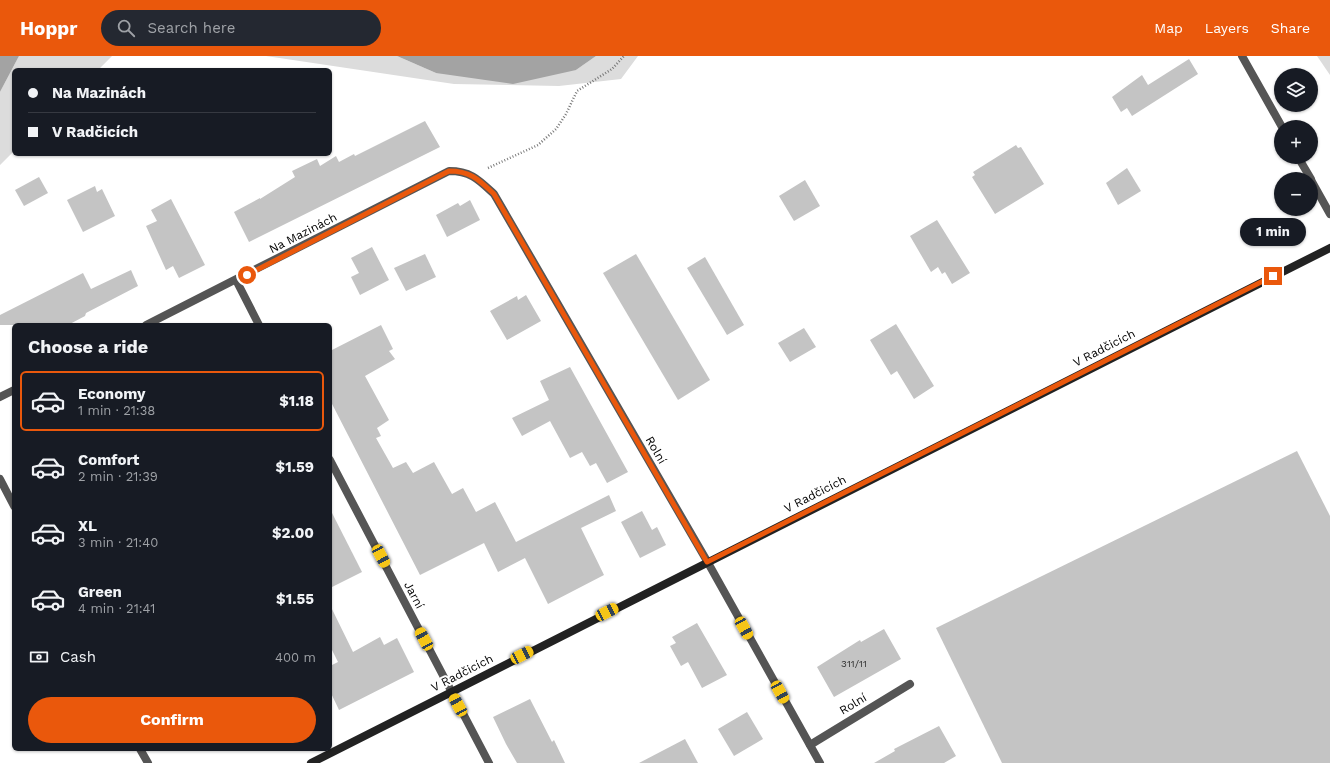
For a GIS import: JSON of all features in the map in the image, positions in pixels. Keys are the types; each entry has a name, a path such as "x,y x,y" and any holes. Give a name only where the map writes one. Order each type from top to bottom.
{"street":[{"path":"1242,56 1278,120"},
{"name":"Na Mazinách","path":"150,323 449,171 462,171 472,175"},
{"name":"Rolní","path":"472,175 494,194 707,562 820,763"},
{"path":"1318,192 1330,214"},
{"name":"V Radčicích","path":"311,763 1330,248"},
{"path":"236,280 258,323"},
{"path":"0,397 12,391"},
{"name":"Jarní","path":"332,464 489,763"},
{"path":"0,479 12,502"},
{"name":"Rolní","path":"810,745 910,684"},
{"path":"141,751 148,763"}],"path":[{"path":"472,175 538,145 556,129 566,114 577,91 612,69 624,56"}],"shaded area":[{"path":"0,56 19,56 12,68 0,92"},
{"path":"19,56 112,56 100,68 13,68"},
{"path":"266,56 397,56 436,73 576,70 596,56 638,56 621,79 559,86 454,84"},
{"path":"397,56 596,56 576,70 513,84 436,73"},
{"path":"1317,56 1330,56 1330,75"},
{"path":"12,69 12,153 0,165 0,92"}],"building":[{"path":"1189,59 1198,74 1132,116 1127,108 1121,112 1112,97 1142,75 1148,85"},
{"path":"425,121 440,147 249,242 234,212 260,199 295,177 292,171 317,159 320,166 336,156 339,162 354,154 355,156"},
{"path":"1016,145 1018,148 1021,147 1044,184 995,214 972,177 975,175 973,172"},
{"path":"1127,168 1141,191 1118,205 1106,183"},
{"path":"39,177 48,193 24,206 15,190"},
{"path":"805,180 820,206 794,221 779,196"},
{"path":"95,186 97,192 102,189 115,216 83,232 67,200"},
{"path":"171,199 205,265 179,278 173,266 166,270 146,226 157,221 151,210"},
{"path":"470,200 480,220 447,237 436,215 458,203 460,206"},
{"path":"937,220 970,273 952,284 945,272 942,274 938,267 931,272 910,236"},
{"path":"372,247 389,280 360,295 351,277 359,273 351,258"},
{"path":"425,254 436,277 406,291 394,268"},
{"path":"636,254 710,380 678,400 603,273"},
{"path":"705,257 744,325 727,335 687,268"},
{"path":"131,270 138,286 86,313 85,316 72,323 12,323 12,325 0,325 0,315 83,273 91,289"},
{"path":"526,295 541,321 507,340 490,311 517,296 518,300"},
{"path":"896,324 934,386 914,399 897,371 891,375 870,340"},
{"path":"381,325 393,349 389,351 395,359 365,376 389,420 377,428 381,436 376,438 393,468 406,462 413,473 434,462 452,494 463,488 476,512 495,502 516,542 609,495 616,511 581,528 604,575 548,604 525,558 498,572 484,543 420,575 332,404 332,350"},
{"path":"804,328 816,347 790,362 778,343"},
{"path":"570,367 628,472 607,483 596,463 590,466 582,452 570,458 550,421 522,436 512,418 549,400 540,381"},
{"path":"1297,451 1330,516 1330,763 1002,763 936,628"},
{"path":"642,511 652,530 657,527 666,545 640,558 621,522"},
{"path":"332,513 362,572 332,587"},
{"path":"332,609 353,652 380,637 384,645 397,638 414,672 339,710 332,695 332,665 338,662 332,650"},
{"path":"697,623 727,675 702,688 688,662 681,666 670,646 676,643 672,637"},
{"path":"884,629 901,659 834,697 817,667 860,640 861,642"},
{"path":"530,699 552,742 554,740 565,763 517,763 506,744 493,717"},
{"path":"747,712 763,739 734,756 718,729"},
{"path":"939,726 956,756 944,763 874,763 895,751 894,749"},
{"path":"685,739 698,763 639,763"}],"route":[{"path":"247,275 449,171 462,171 472,175 494,194 707,562 1273,276"}]}
